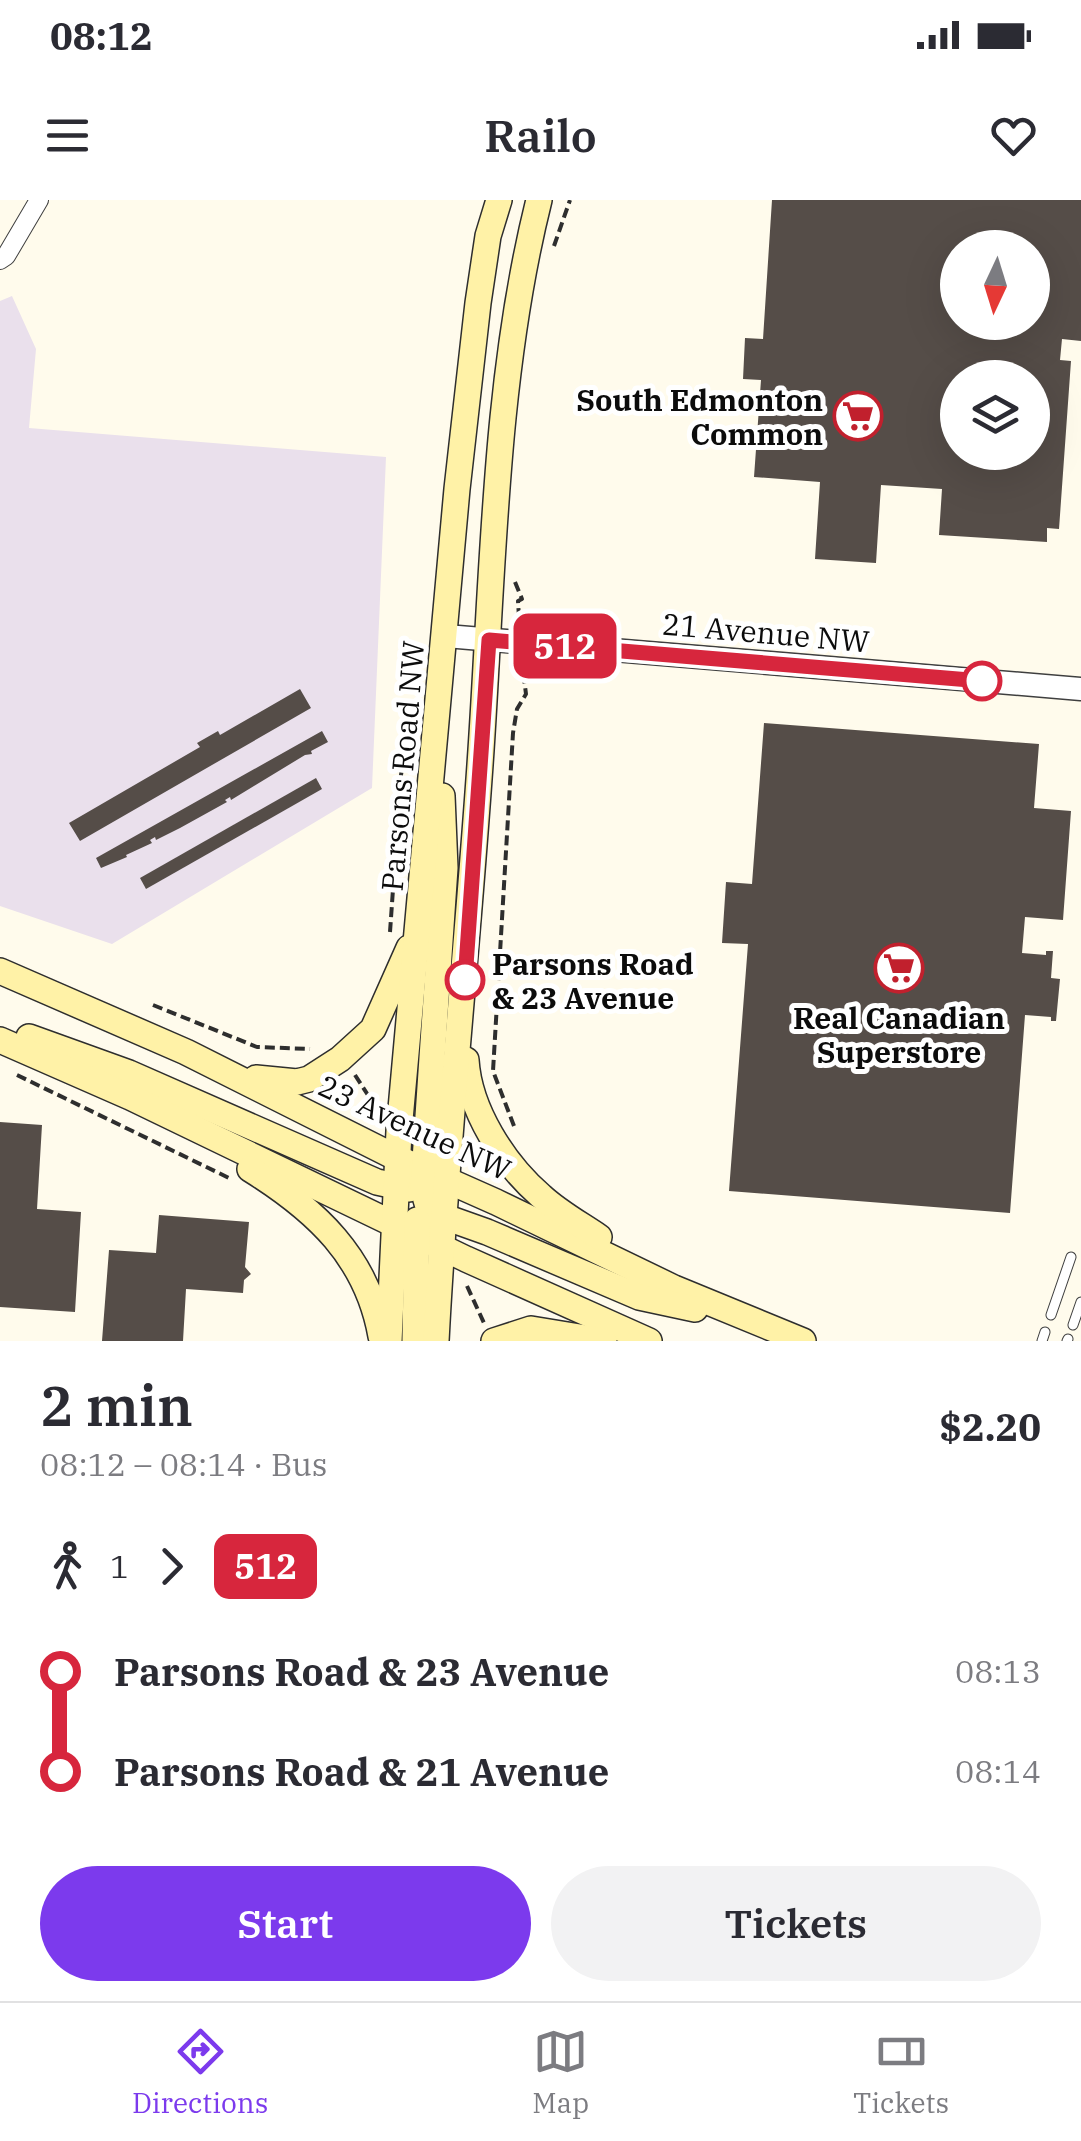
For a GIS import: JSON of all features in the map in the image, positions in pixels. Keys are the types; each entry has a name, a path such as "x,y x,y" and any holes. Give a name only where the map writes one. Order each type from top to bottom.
{"main road":[{"name":"Parsons Road NW","path":"436,1341 421,1205 397,1158 457,489 476,318 488,236 499,200"},
{"name":"Parsons Road NW","path":"386,1341 421,1205 468,945 504,419 522,268 539,200"},
{"path":"415,1341 446,840 443,800 434,766"},
{"path":"231,1074 296,1082 309,1079 340,1059 373,1030 420,921"},
{"path":"468,945 466,1068 479,1112 499,1147 540,1195 674,1288"},
{"name":"23 Avenue NW","path":"0,971 231,1074 397,1158"},
{"path":"0,1031 86,1056 639,1297 742,1319"},
{"path":"0,1042 241,1164 305,1207 328,1227 358,1266 386,1341"},
{"name":"23 Avenue NW","path":"0,1042 130,1097 421,1205 674,1288 803,1341"},
{"name":"23 Avenue NW","path":"421,1205 649,1341"},
{"path":"492,1338 531,1328 604,1341"}],"street":[{"path":"0,260 40,200"},
{"name":"21 Avenue NW","path":"446,636 1081,689"}],"lane":[{"path":"1051,1315 1071,1257"},
{"path":"1073,1325 1081,1302"}],"path":[{"path":"552,255 570,200"},
{"path":"512,569 522,599 518,601"},
{"path":"514,1136 514,1124 494,1071 494,1022 513,732 517,709 526,694 524,684"},
{"path":"390,935 401,775 415,698"},
{"path":"153,1005 257,1047 317,1050"},
{"path":"348,1068 372,1097 384,1124"},
{"path":"17,1075 235,1181"},
{"path":"464,1280 492,1338"}],"shaded area":[{"path":"12,296 36,349 29,428 386,457 372,788 112,944 0,906 0,301"}],"building":[{"name":"South Edmonton Common","path":"772,200 1081,200 1081,341 1062,339 1060,360 1071,361 1059,529 1047,528 1047,542 939,535 942,489 881,485 876,563 815,559 820,482 754,477 761,380 743,379 745,338 763,339"},
{"path":"300,689 311,708 80,841 69,823 200,747 197,743 218,731 220,735"},
{"name":"Real Canadian Superstore","path":"764,723 1039,744 1034,808 1071,811 1063,920 1025,917 1022,953 1046,955 1046,951 1053,951 1051,978 1060,979 1056,1021 1025,1015 1010,1213 729,1191 748,944 722,943 726,882 752,884"},
{"path":"322,731 328,742 312,754 101,868 96,858"},
{"path":"316,778 322,789 146,889 140,878"},
{"path":"0,1122 42,1125 37,1209 81,1212 75,1312 0,1307"},
{"path":"159,1215 249,1222 245,1267 251,1274 244,1280 243,1293 186,1289 183,1341 102,1341 109,1250 156,1253"}],"bus line":[{"name":"512","path":"465,980 489,640 982,681"}],"place":[{"name":"South Edmonton Common","path":"858,416"},
{"name":"Real Canadian Superstore","path":"899,968"},
{"name":"Parsons Road & 23 Avenue","path":"465,980"}]}
